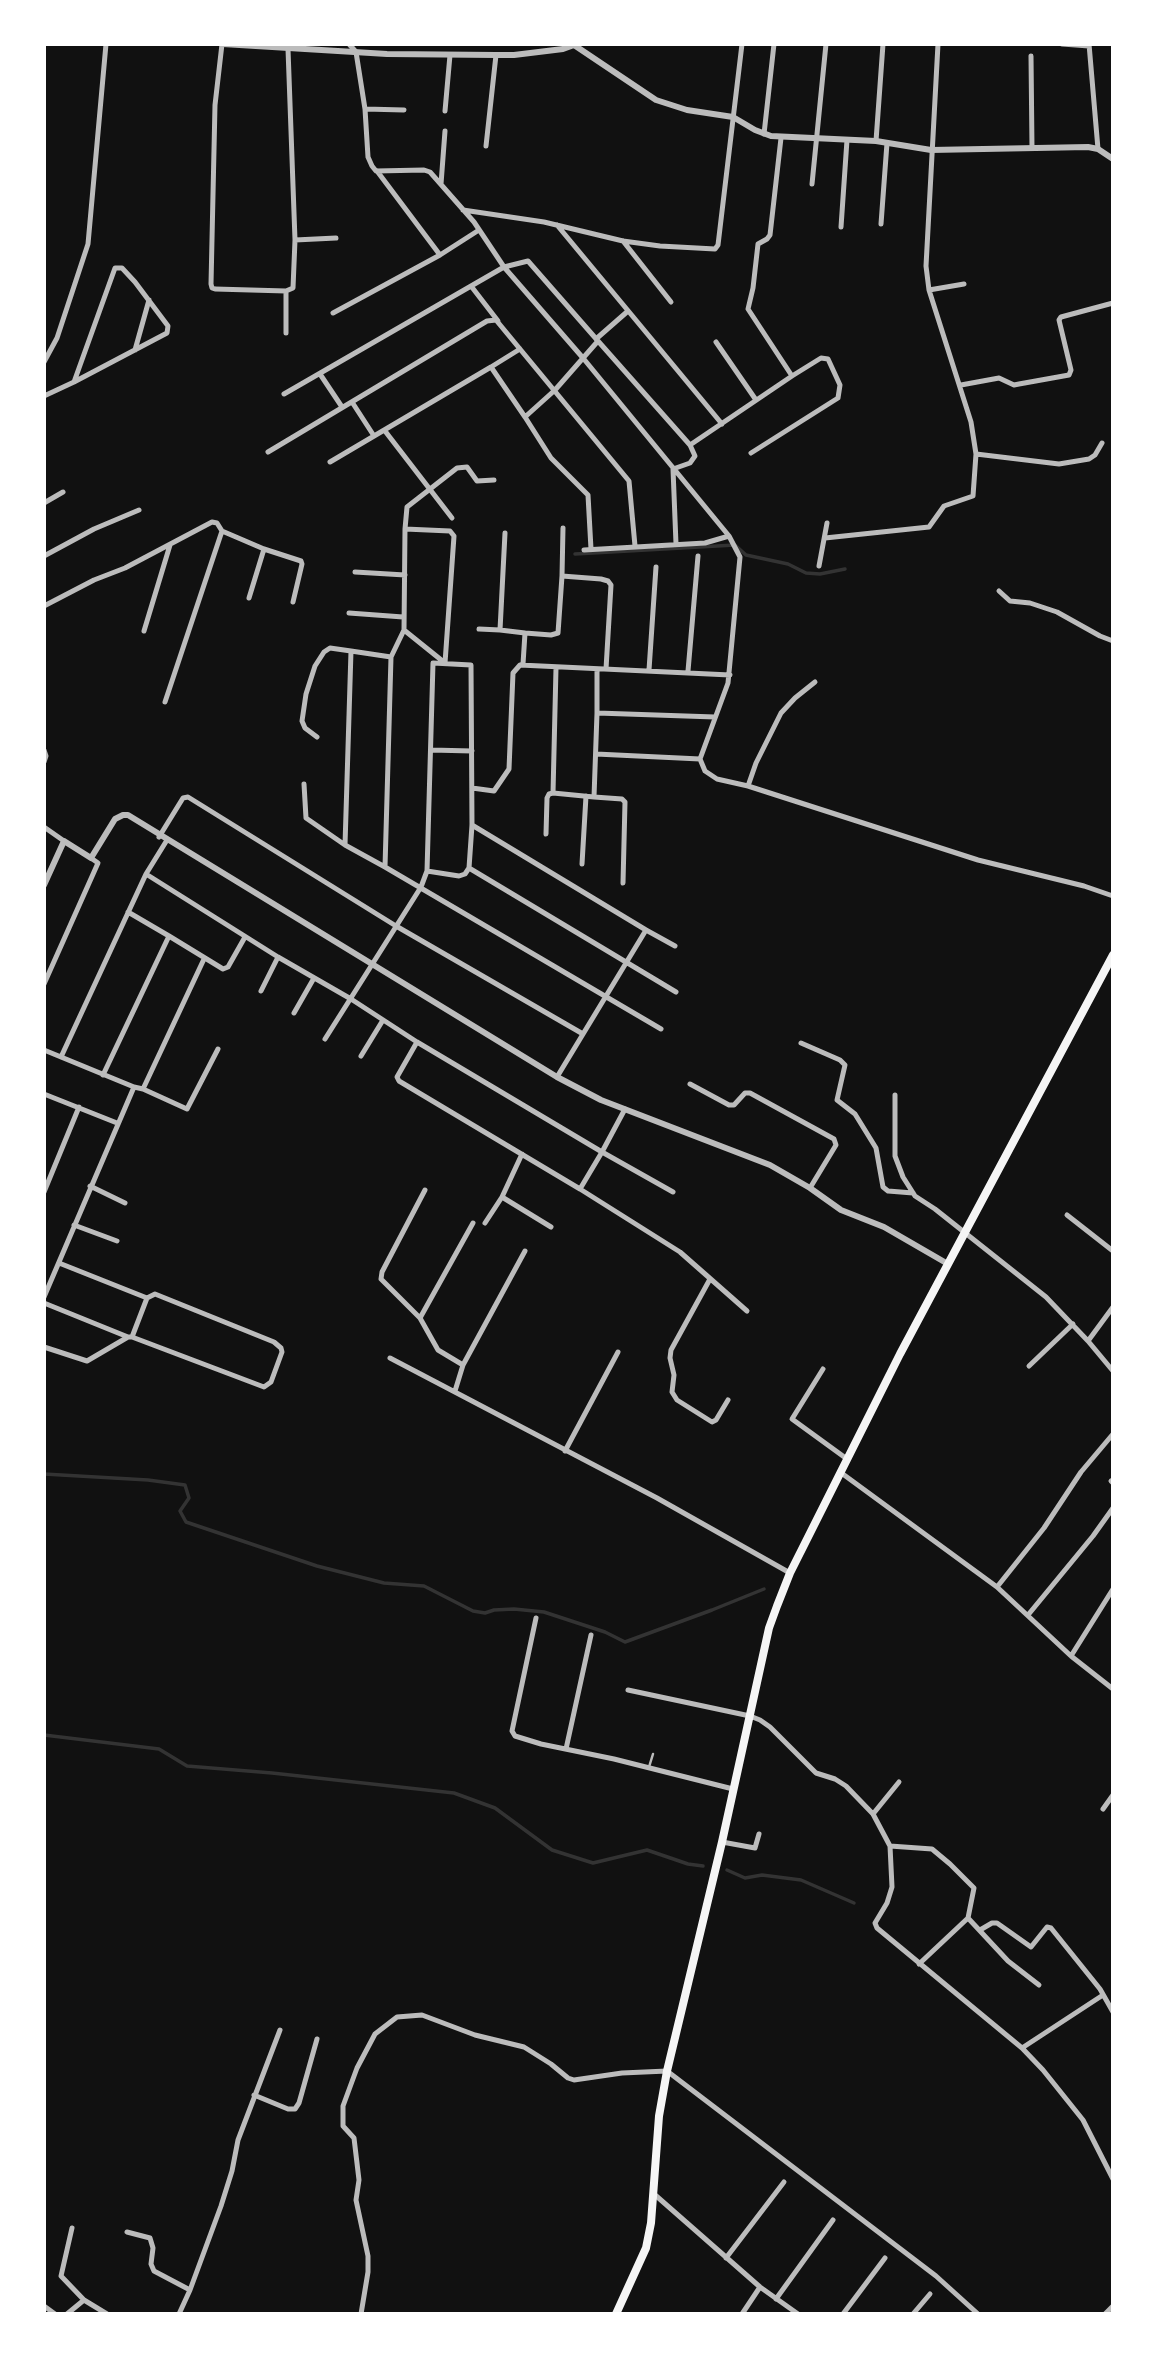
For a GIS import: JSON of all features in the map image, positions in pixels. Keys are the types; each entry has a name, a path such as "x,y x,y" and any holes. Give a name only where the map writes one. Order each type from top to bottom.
{"highway":[{"path":"616,2314 646,2248 654,2194 659,2116 667,2071 722,1842 769,1628 790,1573 840,1472 1113,955"}],"street":[{"path":"44,362 57,338 88,244 106,44"},
{"path":"288,49 295,240 293,288 286,291 215,289 211,286 215,105 223,44 450,55 496,55 564,49 574,44 656,100 687,110 733,117 764,134 780,138 877,141 931,150 1098,149 1112,155"},
{"path":"349,44 356,51 365,109 368,157 440,255"},
{"path":"463,210 557,225 623,241 715,249 718,245 742,44"},
{"path":"764,134 774,44"},
{"path":"812,184 826,44"},
{"path":"877,141 883,44"},
{"path":"825,538 929,527 945,505 972,497 976,454 971,422 929,290 926,266 938,44"},
{"path":"1062,44 1089,45 1098,149"},
{"path":"446,111 450,55"},
{"path":"486,146 496,55"},
{"path":"1031,56 1032,148"},
{"path":"365,109 404,110"},
{"path":"441,184 445,131"},
{"path":"780,138 770,235 758,244 748,309 792,376"},
{"path":"841,227 847,140"},
{"path":"881,224 887,143"},
{"path":"376,171 430,172 479,230 504,267 729,536 738,552 740,563 730,675 701,760 710,776 978,860 1084,886 1113,896"},
{"path":"557,225 722,424"},
{"path":"333,313 440,255 479,230"},
{"path":"295,240 336,238"},
{"path":"623,241 671,302"},
{"path":"284,394 504,267 528,261 690,445 695,456 690,463 673,469"},
{"path":"44,396 74,382 167,333 169,326 122,268 115,268 74,382"},
{"path":"929,290 964,284"},
{"path":"471,286 629,481 635,546"},
{"path":"286,291 286,332"},
{"path":"135,350 149,300"},
{"path":"961,385 999,378 1014,385 1069,375 1071,370 1059,320 1061,317 1113,303"},
{"path":"525,417 555,390 597,340 628,311"},
{"path":"268,452 487,321 498,321"},
{"path":"716,341 756,400"},
{"path":"330,462 520,349"},
{"path":"690,445 792,376 821,358 827,358 840,385 840,396 751,453"},
{"path":"491,367 551,457 588,495 588,550 705,543 729,536"},
{"path":"320,374 342,407"},
{"path":"352,402 374,436"},
{"path":"385,431 452,518"},
{"path":"976,454 1059,464 1089,459 1095,455 1102,443"},
{"path":"385,867 391,657 404,630 406,508 462,466 470,469 477,481 494,480"},
{"path":"673,469 676,544"},
{"path":"44,503 63,492"},
{"path":"44,555 139,510"},
{"path":"44,606 212,522 217,523 222,531 302,562 293,602"},
{"path":"819,566 827,523"},
{"path":"479,629 555,635 558,633 563,528"},
{"path":"405,529 450,531 454,536 445,663"},
{"path":"165,702 222,531"},
{"path":"500,630 505,533"},
{"path":"144,631 170,545"},
{"path":"248,598 264,549"},
{"path":"688,671 698,556"},
{"path":"649,670 656,567"},
{"path":"355,572 405,575"},
{"path":"562,576 601,579 610,583 606,669"},
{"path":"999,591 1010,601 1030,603 1058,612 1113,641"},
{"path":"349,613 403,617"},
{"path":"404,630 445,663"},
{"path":"523,664 525,633"},
{"path":"317,737 305,728 302,720 306,694 315,666 324,652 330,648 391,657"},
{"path":"345,845 351,651"},
{"path":"472,788 494,791 509,769 513,673 516,667 523,664 730,675"},
{"path":"325,1039 421,887 427,871 432,665 471,665 472,825 469,868 465,874 459,876 427,871"},
{"path":"553,793 556,667"},
{"path":"582,864 596,754 597,669"},
{"path":"748,786 756,763 782,713 815,682"},
{"path":"597,713 715,717"},
{"path":"431,750 472,751"},
{"path":"596,754 701,760"},
{"path":"304,784 306,818 345,845 661,1029"},
{"path":"546,834 549,794 622,799 626,803 623,883"},
{"path":"159,837 183,798 188,797 396,926 583,1034"},
{"path":"91,858 111,823 123,814 557,1077 601,1100 770,1165 841,1210 884,1227 950,1261"},
{"path":"472,825 675,946"},
{"path":"44,827 98,863 44,984"},
{"path":"61,1057 146,874 167,840"},
{"path":"44,885 64,841"},
{"path":"469,868 676,992"},
{"path":"146,874 417,1042 673,1192"},
{"path":"128,912 204,959 226,968 245,937"},
{"path":"557,1077 646,930"},
{"path":"103,1075 169,936"},
{"path":"261,991 278,957"},
{"path":"143,1089 204,959"},
{"path":"295,1013 314,978"},
{"path":"361,1056 383,1020"},
{"path":"417,1042 397,1077 399,1081 670,1246 747,1311"},
{"path":"801,1042 840,1060 845,1065 836,1100 855,1114 876,1148 883,1187 888,1191 913,1193"},
{"path":"44,1050 187,1109 218,1049"},
{"path":"691,1084 729,1105 734,1105 744,1094 750,1093 834,1139 836,1145 810,1188"},
{"path":"44,1297 134,1087"},
{"path":"44,1094 117,1123"},
{"path":"895,1095 895,1156 903,1177 918,1200 935,1209 1046,1297 1113,1371"},
{"path":"44,1192 79,1107"},
{"path":"580,1189 625,1109"},
{"path":"485,1223 502,1197 522,1154"},
{"path":"90,1186 125,1203"},
{"path":"425,1190 381,1276 382,1281 421,1318 438,1350 463,1365"},
{"path":"502,1197 551,1227"},
{"path":"1068,1215 1113,1251"},
{"path":"421,1318 473,1223"},
{"path":"74,1225 117,1241"},
{"path":"455,1391 463,1365 525,1251"},
{"path":"59,1263 147,1298"},
{"path":"710,1279 671,1350 674,1372 672,1392 677,1400 712,1422 728,1400"},
{"path":"44,1303 130,1337 264,1387 271,1382 282,1352 278,1345 157,1294 151,1294 147,1298 130,1337 90,1361 44,1347"},
{"path":"1088,1341 1113,1307"},
{"path":"1029,1366 1073,1324"},
{"path":"565,1451 618,1352"},
{"path":"390,1358 657,1498 790,1573"},
{"path":"823,1369 792,1419 847,1459"},
{"path":"997,1587 1044,1528 1081,1472 1113,1434"},
{"path":"840,1472 997,1587 1071,1656 1113,1689"},
{"path":"1027,1615 1113,1508"},
{"path":"1071,1656 1113,1588"},
{"path":"536,1618 512,1731 515,1736 733,1789"},
{"path":"566,1749 591,1635"},
{"path":"628,1690 750,1716 770,1727 816,1773 846,1786 873,1814 890,1846 892,1887 887,1903 875,1923 881,1933 1022,2048 1054,2082 1083,2120 1113,2179"},
{"path":"873,1814 899,1782"},
{"path":"1102,1809 1113,1796"},
{"path":"722,1842 755,1848 759,1834"},
{"path":"890,1846 932,1849 972,1884 974,1891 968,1918 919,1964"},
{"path":"968,1918 1008,1961 1039,1985"},
{"path":"980,1930 997,1923 1031,1947 1046,1927 1051,1927 1100,1989 1113,2012"},
{"path":"1022,2048 1103,1996"},
{"path":"361,2314 368,2256 356,2200 359,2180 354,2138 343,2126 343,2106 367,2045 385,2025 397,2017 422,2015 475,2035 524,2047 574,2080 622,2073 667,2071 926,2269 978,2314"},
{"path":"179,2314 225,2194 254,2095 280,2030"},
{"path":"254,2095 288,2109 295,2109 317,2039"},
{"path":"726,2259 784,2182"},
{"path":"654,2194 726,2259 799,2314"},
{"path":"776,2299 833,2220"},
{"path":"72,2228 61,2276 84,2300 107,2314"},
{"path":"127,2232 150,2238 153,2248 151,2264 154,2271 190,2290"},
{"path":"843,2314 885,2258"},
{"path":"742,2314 760,2287"},
{"path":"913,2314 930,2294"},
{"path":"67,2314 84,2300"},
{"path":"44,2306 55,2314"},
{"path":"1106,2314 1113,2306"}],"lane":[{"path":"649,1767 653,1754"}],"waterway":[{"path":"575,554 735,545 746,555 788,564 806,573 820,574 845,569"},
{"path":"44,1474 148,1480 185,1485 189,1498 180,1511 186,1522 317,1566 384,1583 424,1586 473,1611 485,1613 514,1609 544,1612 605,1632 625,1642 764,1589"},
{"path":"44,1735 159,1749 187,1766 454,1793 495,1808 552,1850 593,1863 647,1850 688,1864 703,1866"},
{"path":"727,1870 745,1878 762,1875 801,1880 854,1903"}]}
